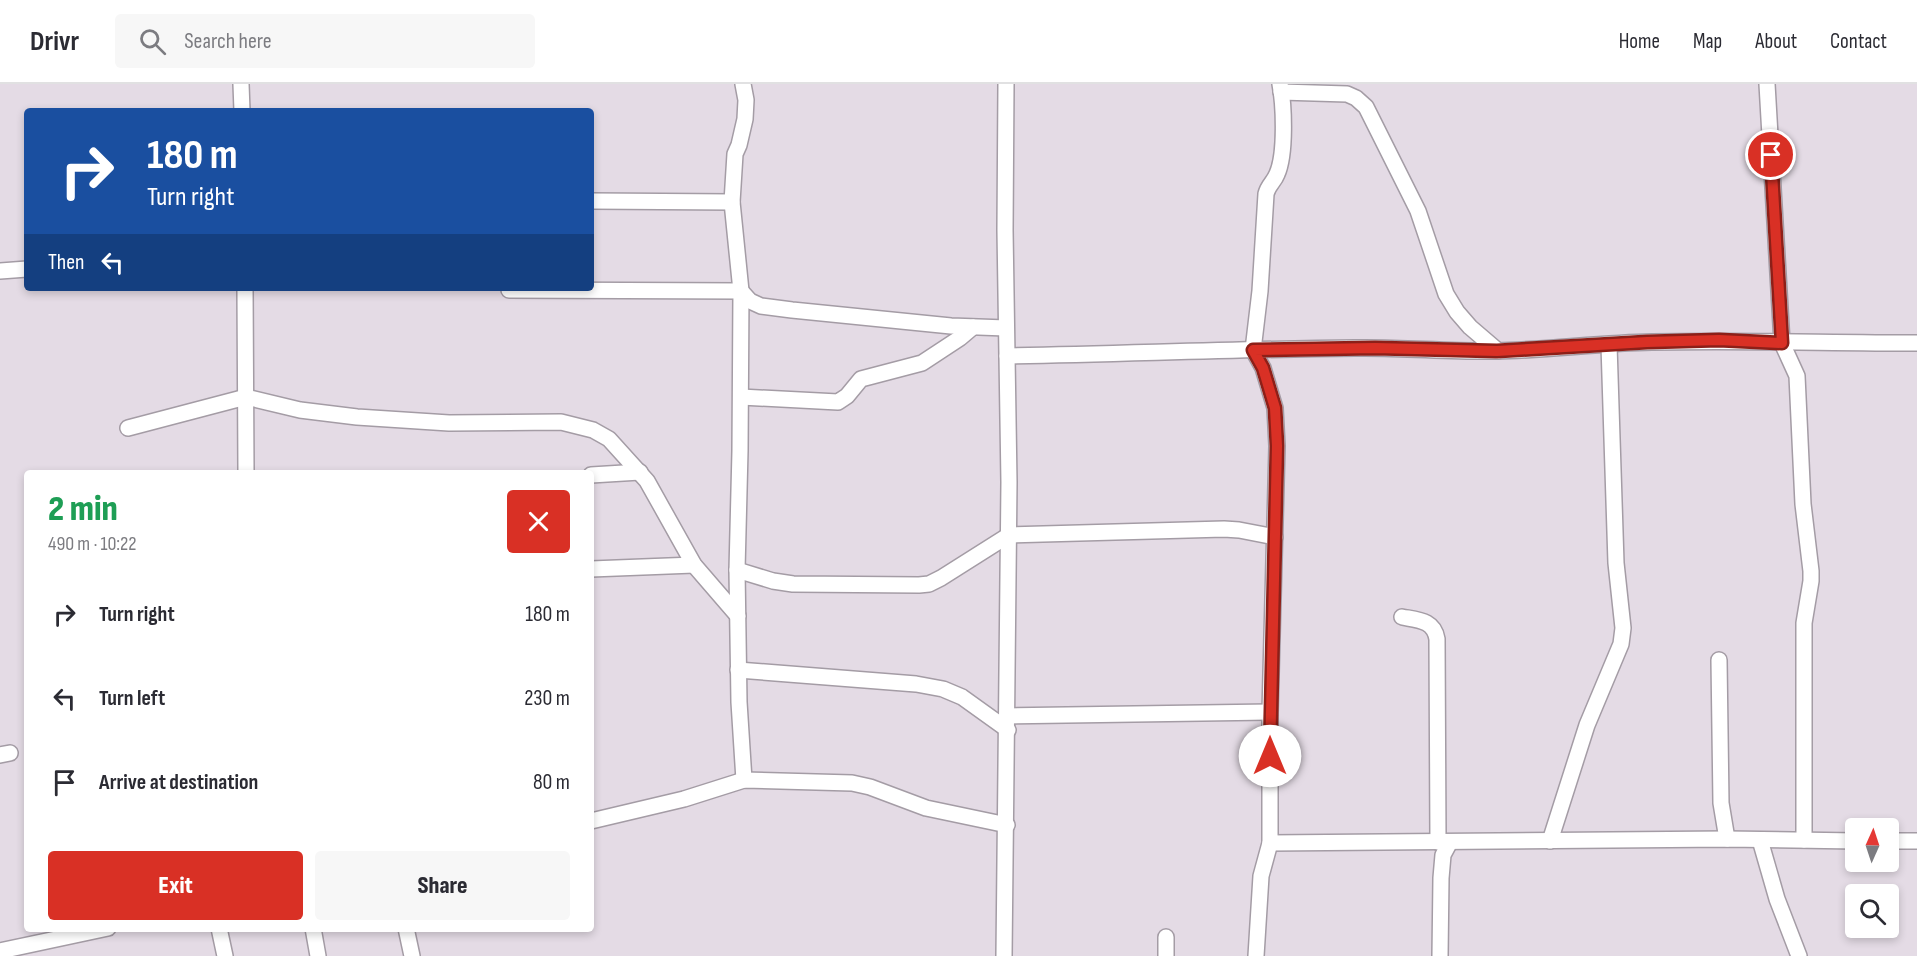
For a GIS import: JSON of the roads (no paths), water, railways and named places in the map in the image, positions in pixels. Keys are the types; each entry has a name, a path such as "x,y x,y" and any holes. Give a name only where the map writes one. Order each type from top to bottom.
{"street":[{"path":"241,84 242,108"},
{"path":"743,84 746,100 745,119 735,154 732,202 741,291 737,570 738,670 744,780"},
{"path":"1004,956 1009,535 1005,230 1006,84"},
{"path":"1767,84 1782,343 1797,376 1803,504 1811,571 1804,623 1804,840"},
{"path":"1256,956 1261,876 1270,843 1270,712 1277,446 1275,408 1263,368 1253,350 1260,291 1267,187 1277,174 1282,154 1280,88 1347,94 1366,107 1418,211 1446,294 1470,327 1497,351"},
{"path":"594,201 732,202"},
{"path":"0,271 24,269"},
{"path":"594,290 741,291 750,301 761,306 871,319 1006,328"},
{"path":"245,291 246,470"},
{"path":"741,397 838,402 847,396 861,379 922,363 973,327"},
{"path":"1007,356 1375,348 1497,351 1719,340 1782,343 1917,343"},
{"path":"1550,841 1587,725 1621,644 1623,628 1616,563 1609,345"},
{"path":"128,428 246,397 300,410 357,417 449,423 561,422 593,430 609,439 640,472 694,564 738,616"},
{"path":"594,475 640,472"},
{"path":"737,570 773,581 793,584 919,585 929,584 941,578 1009,535 1224,529 1275,537"},
{"path":"594,569 694,564"},
{"path":"1402,617 1422,620 1431,624 1436,630 1444,842 1440,956"},
{"path":"1719,660 1720,803 1727,839"},
{"path":"738,670 916,684 944,689 1008,723 1270,712"},
{"path":"594,820 684,800 744,780 852,783 870,787 926,808 1007,825"},
{"path":"1270,843 1727,839 1845,841"},
{"path":"1760,840 1777,899 1799,956"},
{"path":"1899,841 1917,841"},
{"path":"0,951 89,932"},
{"path":"220,932 225,956"},
{"path":"314,932 318,956"},
{"path":"407,932 412,956"},
{"path":"1166,937 1166,956"}]}
